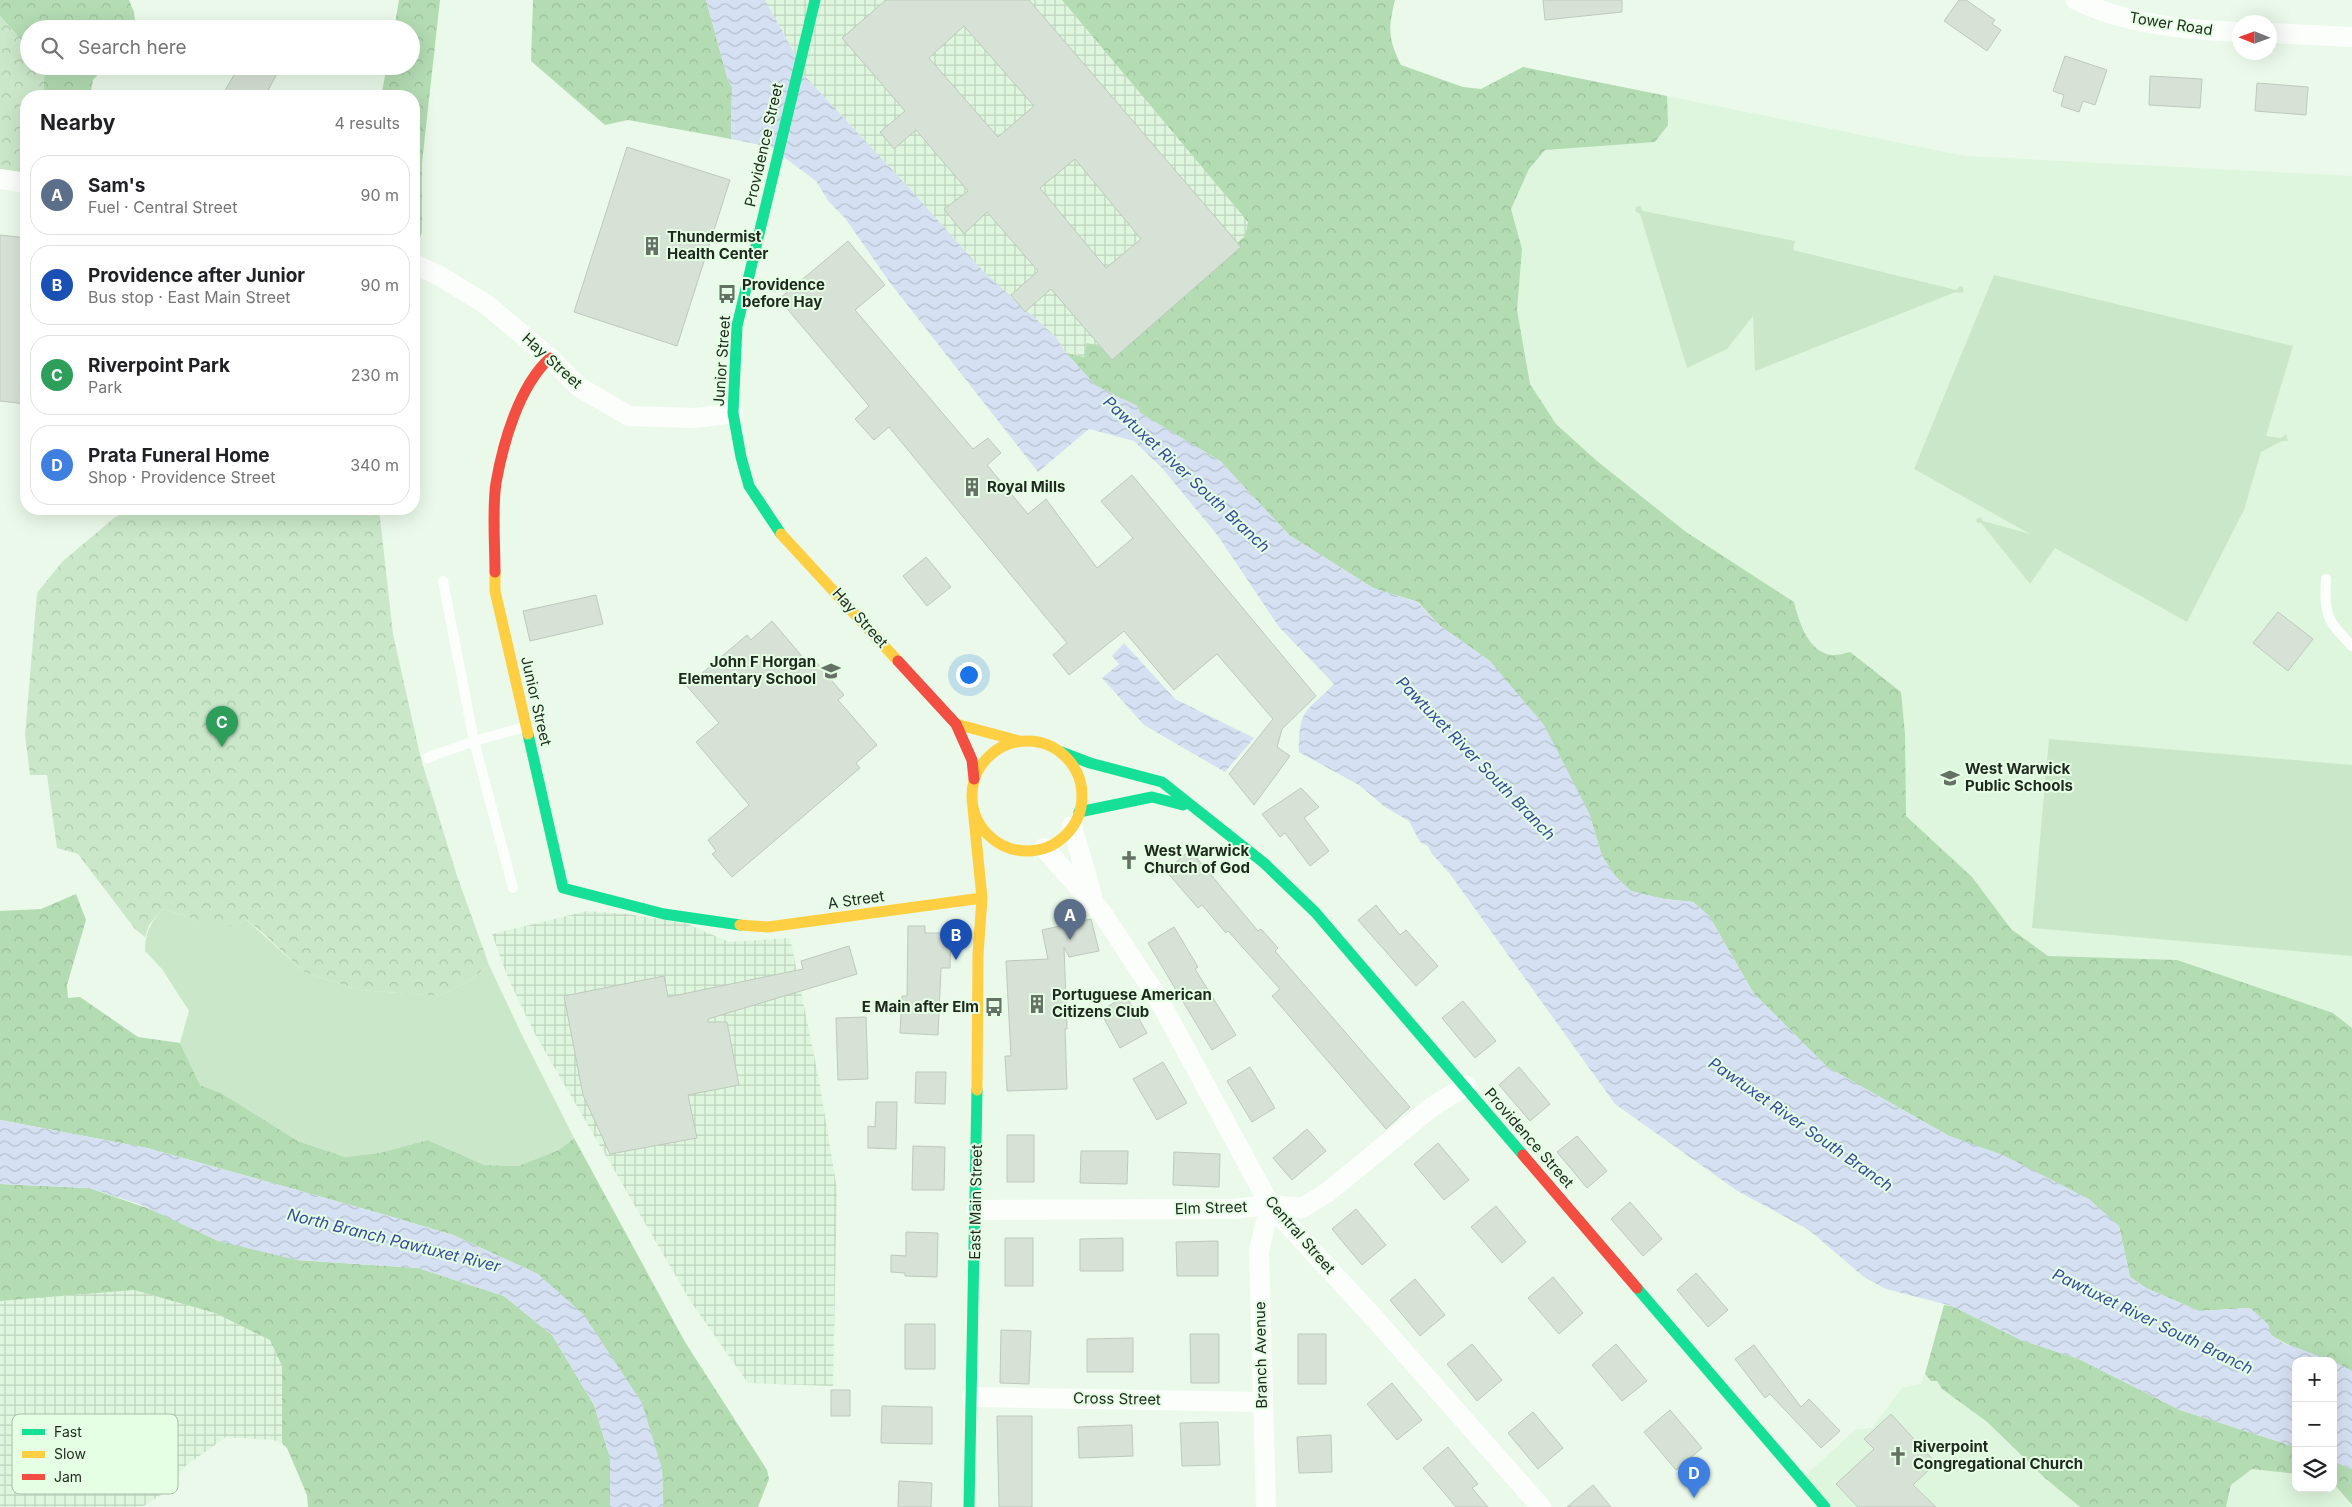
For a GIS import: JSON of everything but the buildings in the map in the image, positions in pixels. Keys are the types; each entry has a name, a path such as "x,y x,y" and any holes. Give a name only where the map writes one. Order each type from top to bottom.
{"main road":[{"name":"Providence Street","path":"744,297 815,0"},
{"name":"Junior Street","path":"744,297 735,355 733,413 741,457 749,486"},
{"name":"Junior Street","path":"550,358 539,368 516,408 496,484 495,590 562,888 634,907 733,925"},
{"name":"Hay Street","path":"749,486 779,532 956,724 972,760 974,779"},
{"path":"956,724 1018,741 1033,741 1048,745 1061,752 1072,764 1079,780 1082,796 1076,819 1060,840 1011,862"},
{"path":"1018,741 1004,745 980,765 971,793 973,808 980,825 992,839 1009,848 1036,850"},
{"name":"Providence Street","path":"1061,752 1090,764 1162,782 1264,863 1315,912 1825,1507"},
{"name":"Providence Street","path":"1076,819 1152,797 1192,807"},
{"name":"East Main Street","path":"969,1507 976,1210 978,964 982,898 973,808"},
{"name":"East Main Street","path":"982,898 990,881"},
{"name":"A Street","path":"733,925 768,927 982,898"}],"street":[{"name":"Tower Road","path":"2076,0 2098,10 2134,20 2209,31 2232,32"},
{"path":"2277,34 2352,37"},
{"path":"0,179 20,182"},
{"name":"Hay Street","path":"420,267 465,290 509,322 550,358 579,387 629,416 696,418 733,413"},
{"path":"1076,819 1080,859 1094,902"},
{"path":"1036,850 1094,902"},
{"name":"Central Street","path":"1094,902 1158,998 1270,1205 1375,1319 1540,1507"},
{"name":"Elm Street","path":"976,1210 1234,1208 1270,1205 1302,1208 1328,1192 1433,1106 1466,1086"},
{"name":"Branch Avenue","path":"1266,1507 1259,1250 1270,1205"},
{"name":"Cross Street","path":"972,1397 1262,1402"}],"lane":[{"path":"2326,579 2324,604 2330,624 2352,646"},
{"path":"443,581 474,741 513,888"},
{"path":"427,758 474,741 526,727"}],"shaded area":[{"path":"765,0 1062,0 1248,222 1245,236 1135,332 1084,357 1066,353 1056,337 984,272 801,72 796,56"},
{"name":"West Warwick Public Schools","path":"1523,67 1965,156 2352,176 2352,1343 1311,408"},
{"path":"587,911 627,914 685,923 729,942 790,938 819,1080 837,1190 833,1386 748,1383 691,1302 535,1034 508,978 492,934"},
{"path":"134,1290 215,1313 270,1340 282,1366 282,1443 273,1440 226,1437 185,1466 178,1475 178,1414 12,1414 12,1494 162,1494 142,1507 0,1507 0,1301"},
{"path":"1925,1374 1931,1381 1937,1381 1942,1389 1986,1421 2080,1507 1825,1507 1805,1476 1855,1430 1872,1428 1902,1388 1921,1384"},
{"path":"2252,1469 2292,1474 2292,1492 2337,1492 2337,1488 2352,1507 2226,1507 2231,1485"}],"green space":[{"path":"0,0 129,0 135,20 20,20 20,39 0,16"},
{"path":"399,0 440,0 422,163 422,232 420,238 420,90 382,90 385,75 420,75 420,20 396,20"},
{"path":"533,0 706,0 728,80 732,87 731,139 628,120 605,125 531,61"},
{"path":"1062,0 1395,0 1390,33 1401,65 1463,87 1481,89 1523,67 1667,96 1668,125 1655,142 1545,150 1529,169 1511,209 1522,249 1517,310 1530,384 1556,424 1597,461 1686,532 1794,602 1805,634 1816,648 1831,655 1850,652 1901,692 1905,734 1906,816 1972,877 2011,929 2048,956 2177,960 2333,1013 2352,1028 2352,1371 2337,1364 2337,1357 2320,1357 2280,1341 2271,1335 2267,1324 2250,1308 2199,1311 2146,1288 2130,1277 2119,1226 2003,1156 1949,1136 1827,1067 1754,994 1709,916 1693,902 1664,899 1630,891 1616,877 1602,856 1589,813 1490,661 1440,626 1418,602 1373,588 1289,535 1220,461 1140,413 1137,406 1096,386 1066,353 1084,357 1087,343 1102,347 1135,332 1245,236 1248,222"},
{"path":"0,16 20,39 20,75 44,75 43,90 20,90 19,188 0,187"},
{"path":"44,75 98,75 93,80 91,90 43,90"},
{"path":"1640,206 1643,211 1795,241 1793,250 1956,290 1960,286 1963,287 1963,292 1956,292 1755,371 1753,316 1727,349 1687,368 1640,214 1635,211 1636,207"},
{"path":"1994,275 2293,346 2266,436 2281,438 2286,434 2288,441 2282,441 2261,452 2244,510 2187,622 2055,548 2030,584 1981,523 1977,523 1976,519 1981,517 1983,521 2030,534 1914,469"},
{"path":"119,515 380,515 393,634 421,759 457,876 489,965 472,979 440,996 359,990 304,972 247,920 218,930 184,915 162,909 149,925 145,937 135,929 78,854 57,848 47,775 30,775 25,735 37,593 62,562"},
{"path":"2049,739 2352,765 2352,956 2032,928"},
{"path":"76,894 86,920 67,985 68,998 80,997 138,1037 180,1043 200,1085 221,1093 298,1141 345,1157 379,1153 428,1140 484,1165 518,1166 559,1150 574,1138 685,1342 767,1470 769,1479 758,1507 663,1507 662,1469 538,1274 453,1235 382,1214 147,1148 0,1120 0,911 41,909"},
{"path":"162,909 184,915 218,929 247,920 304,972 359,990 440,996 472,979 489,965 574,1138 559,1150 518,1166 484,1165 428,1140 379,1153 345,1157 298,1141 221,1093 200,1085 180,1043 189,1011 162,969 145,951 149,929"},
{"path":"0,1184 89,1188 297,1260 418,1268 504,1296 552,1335 594,1405 610,1458 610,1507 308,1507 307,1495 287,1448 282,1443 282,1366 270,1340 215,1313 134,1290 0,1301"},
{"path":"1944,1305 1952,1306 2021,1340 2079,1359 2180,1410 2292,1446 2292,1474 2252,1469 2231,1485 2226,1507 2080,1507 2045,1478 1986,1421 1942,1389 1937,1381 1931,1381 1925,1374"},
{"path":"2337,1463 2352,1469 2352,1505 2337,1488"}],"water":[{"name":"Pawtuxet River South Branch","path":"706,0 765,0 796,56 801,72 984,272 1056,337 1066,353 1096,386 1137,406 1140,413 1220,461 1289,535 1373,588 1417,602 1440,626 1490,661 1544,725 1589,813 1602,856 1616,877 1631,891 1664,899 1693,902 1709,916 1754,994 1827,1067 1949,1136 2003,1155 2089,1199 2119,1226 2130,1277 2146,1288 2199,1311 2250,1308 2268,1324 2271,1335 2283,1343 2322,1357 2292,1357 2292,1446 2180,1410 2079,1359 2021,1340 1952,1306 1886,1289 1864,1277 1809,1230 1736,1190 1615,1104 1450,874 1432,854 1428,846 1420,842 1409,821 1385,807 1359,785 1299,752 1299,737 1306,712 1334,684 1279,627 1218,536 1162,468 1134,441 1089,429 1038,472 891,284 845,218 829,202 816,181 785,158 775,148 731,139 732,87 728,80"},
{"path":"1124,643 1175,699 1254,738 1225,772 1144,725 1102,678 1119,664 1112,656"},
{"name":"North Branch Pawtuxet River","path":"0,1120 147,1148 382,1214 453,1235 538,1274 584,1315 642,1403 662,1469 663,1507 610,1507 610,1458 594,1405 552,1335 504,1296 418,1268 297,1260 218,1241 139,1204 89,1188 0,1184"},
{"path":"2337,1363 2352,1371 2352,1469 2337,1463"}],"traffic: fast":[{"path":"781,534 749,486 741,457 733,413 737,326 815,0"},
{"path":"528,734 563,888 664,914 740,925"},
{"path":"1061,752 1090,763 1162,782 1264,863 1315,912 1523,1155"},
{"path":"1079,812 1152,797 1183,805"},
{"path":"969,1507 977,1090"},
{"path":"1637,1288 1825,1507"}],"traffic: slow":[{"path":"781,534 898,661"},
{"path":"495,572 495,591 528,734"},
{"path":"956,724 1019,741"},
{"path":"1027,741 1048,745 1066,757 1078,775 1082,796 1078,817 1066,835 1048,847 1027,851 1006,847 988,835 976,817 972,796 976,775 988,757 1006,745 1027,741"},
{"path":"973,808 982,898 978,954 977,1090"},
{"path":"740,925 768,927 982,898"}],"traffic: jam":[{"path":"495,572 495,493 503,451 521,399 529,384 550,358"},
{"path":"898,661 956,724 972,760 974,779"},
{"path":"1523,1155 1637,1288"}],"place":[{"name":"Thundermist Health Center","path":"652,246"},
{"name":"Providence before Hay","path":"727,294"},
{"name":"Royal Mills","path":"972,487"},
{"name":"John F Horgan Elementary School","path":"831,671"},
{"name":"Riverpoint Park","path":"222,747"},
{"name":"West Warwick Public Schools","path":"1950,778"},
{"name":"West Warwick Church of God","path":"1129,860"},
{"name":"Sam's","path":"1070,940"},
{"name":"Providence after Junior","path":"956,960"},
{"name":"Portuguese American Citizens Club","path":"1037,1004"},
{"name":"E Main after Elm","path":"994,1007"},
{"name":"Riverpoint Congregational Church","path":"1898,1456"},
{"name":"Prata Funeral Home","path":"1694,1498"}]}
